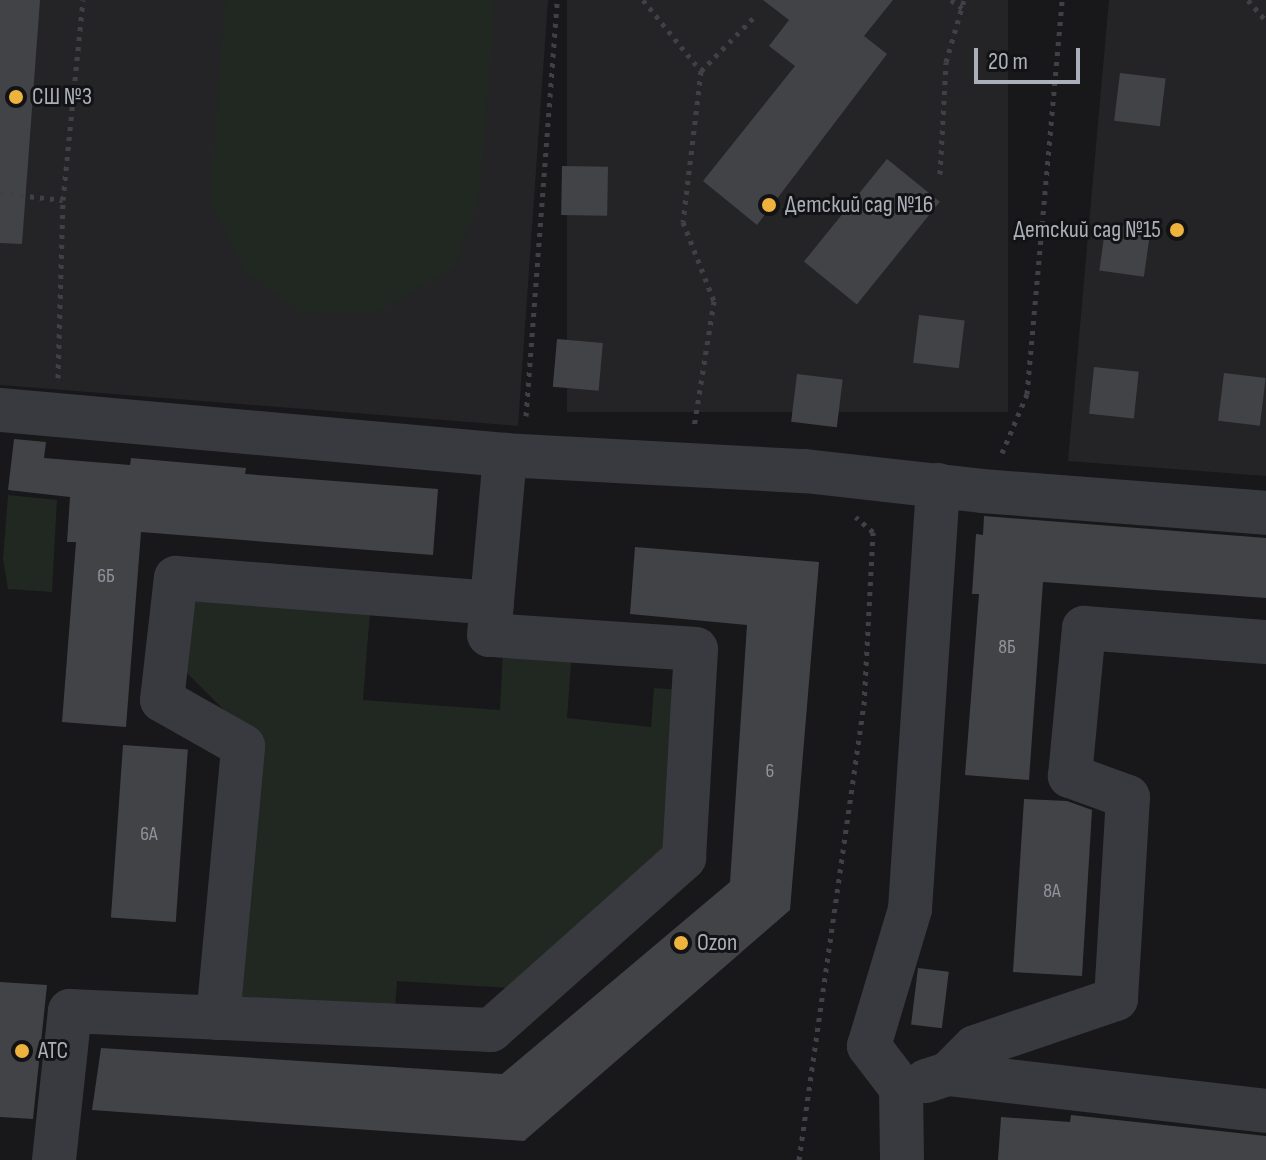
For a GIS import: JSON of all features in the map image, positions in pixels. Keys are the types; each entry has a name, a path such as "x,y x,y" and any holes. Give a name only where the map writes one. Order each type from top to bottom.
{"lane":[{"path":"0,410 514,456 805,471 982,491 1266,513"},
{"path":"54,1160 70,1011 491,1030 684,858 696,649 489,635 514,456"},
{"path":"902,1160 901,1088 869,1046 910,909 938,485"},
{"path":"218,1018 243,746 162,700 176,578 492,603"},
{"path":"948,1074 975,1047 1116,999 1128,797 1070,776 1084,628 1266,642"},
{"path":"901,1088 948,1074 1266,1111"}],"path":[{"path":"58,416 63,200 83,0"},
{"path":"514,456 557,0"},
{"path":"643,0 701,71"},
{"path":"951,0 962,8"},
{"path":"940,174 946,62 964,0"},
{"path":"982,491 1027,394 1062,0"},
{"path":"1248,0 1266,21"},
{"path":"692,439 714,301 683,222 701,71 753,18"},
{"path":"0,193 63,200"},
{"path":"799,1160 864,705 873,532 850,512"}],"shaded area":[{"path":"0,0 548,0 518,426 0,385"},
{"path":"225,0 495,0 479,199 454,267 377,313 303,314 245,271 210,201"},
{"name":"Детский сад №16","path":"567,0 1008,0 1008,412 567,412"},
{"name":"Детский сад №15","path":"1109,0 1266,0 1266,476 1068,461"},
{"path":"8,495 57,500 52,592 8,589 3,559"},
{"path":"200,592 371,599 363,700 500,710 503,649 572,651 567,718 651,727 654,688 685,690 675,844 525,989 397,981 394,1019 235,1005 243,729 184,670 188,603"}],"building":[{"name":"СШ №3","path":"0,0 40,0 22,244 0,243"},
{"path":"763,0 893,0 864,36 887,54 757,225 703,181 795,66 769,46 789,20"},
{"path":"1120,73 1166,79 1160,126 1114,121"},
{"path":"887,159 940,202 857,304 804,262"},
{"path":"562,166 608,167 607,216 561,215"},
{"path":"1106,223 1151,229 1144,277 1099,271"},
{"path":"919,315 965,321 959,368 913,363"},
{"path":"557,339 603,343 599,391 553,387"},
{"path":"1094,367 1139,372 1134,418 1089,414"},
{"path":"1224,373 1266,378 1260,426 1218,421"},
{"path":"797,374 843,380 837,427 791,422"},
{"path":"14,439 46,442 44,458 130,465 131,458 246,468 245,474 438,489 433,555 141,532 126,727 62,722 76,542 67,542 70,497 8,490"},
{"path":"984,516 1266,538 1266,598 1043,582 1029,780 965,775 979,594 972,594 976,534 983,535"},
{"path":"635,547 819,562 790,910 524,1141 92,1110 101,1048 502,1074 730,882 747,625 630,614"},
{"path":"123,745 188,750 176,922 111,918"},
{"path":"1024,799 1067,801 1092,810 1082,976 1013,972"},
{"path":"918,968 949,972 942,1028 911,1025"},
{"name":"АТС","path":"0,982 47,985 33,1119 0,1117"},
{"path":"1071,1115 1266,1136 1266,1160 998,1160 1001,1117 1070,1122"}],"place":[{"name":"СШ №3","path":"16,97"},
{"name":"Детский сад №16","path":"769,205"},
{"name":"Детский сад №15","path":"1177,230"},
{"name":"Ozon","path":"681,943"},
{"name":"АТС","path":"22,1051"}]}
